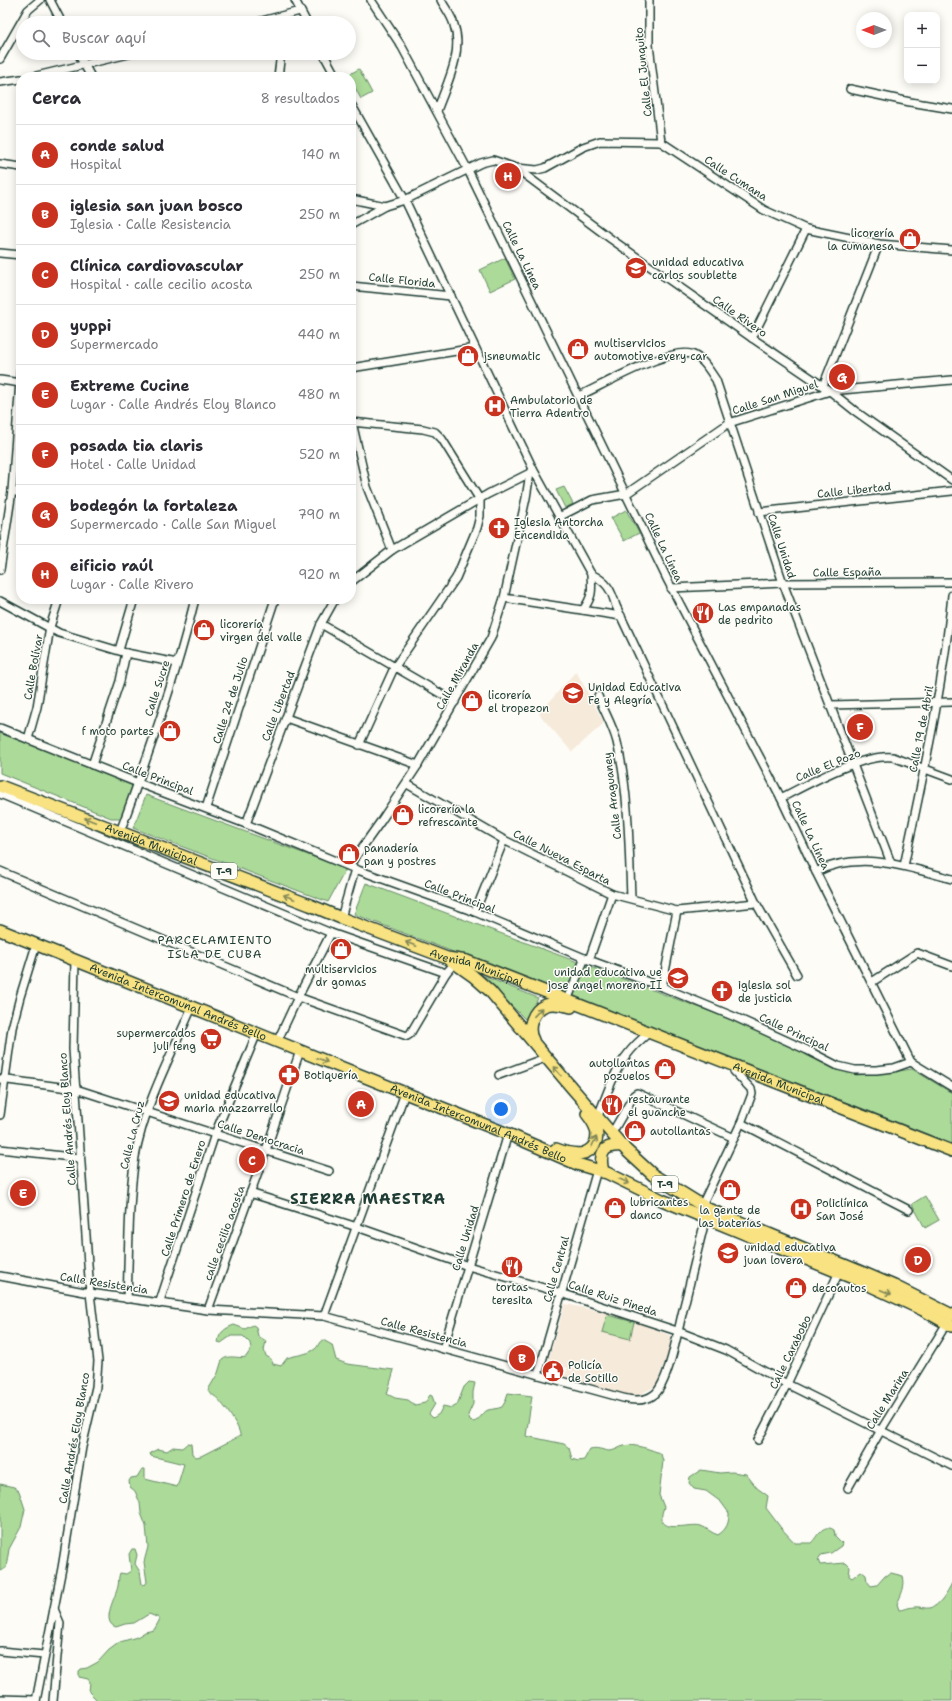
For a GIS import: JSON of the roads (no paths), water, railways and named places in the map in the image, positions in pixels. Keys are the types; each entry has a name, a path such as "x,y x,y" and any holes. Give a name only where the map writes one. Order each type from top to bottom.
{"highway":[{"name":"Avenida Municipal","path":"0,786 451,960 467,961 952,1155"},
{"name":"Avenida Intercomunal Andrés Bello","path":"0,930 508,1134 577,1164 626,1181 662,1200 839,1272 950,1321"},
{"name":"T-9","path":"451,960 490,991 538,1047 545,1058 623,1146 653,1175 702,1205 894,1286 950,1321"},
{"name":"Avenida Municipal","path":"538,1047 531,1036 530,1024 534,1014 546,1005 554,1004 574,1008 734,1071 952,1150"},
{"name":"T-9","path":"508,1134 569,1152 584,1153 589,1151 598,1139 598,1133 595,1125 576,1102 572,1088"},
{"path":"600,1171 604,1151 610,1146 623,1146"}],"street":[{"path":"25,16 28,10 40,0"},
{"path":"50,0 58,16"},
{"path":"295,0 303,16"},
{"name":"Calle La Línea","path":"371,0 402,47 438,111 579,396 671,588 782,798 816,872 911,1062"},
{"path":"438,111 456,55 457,41 454,24 441,0"},
{"name":"Calle El Junquito","path":"649,0 649,45 661,142"},
{"path":"282,16 300,11"},
{"path":"0,59 16,31"},
{"path":"82,60 88,72"},
{"path":"57,72 104,60"},
{"path":"279,72 280,60"},
{"path":"327,60 333,72"},
{"path":"0,82 16,80"},
{"path":"850,89 910,102 952,109"},
{"path":"356,113 405,200 532,472 591,574 592,592 590,599 583,610"},
{"path":"356,222 385,206 405,200 481,163 493,160 516,168 537,170 545,168 583,147 600,141 661,142"},
{"name":"Calle Cumana","path":"661,142 764,210 806,229 879,244 952,250"},
{"path":"0,164 16,166"},
{"name":"Calle Rivero","path":"516,168 611,239 823,386 855,411 952,480"},
{"path":"356,201 385,206"},
{"path":"752,338 806,229"},
{"path":"823,386 879,244"},
{"path":"0,253 16,255"},
{"name":"Calle Florida","path":"356,287 450,296"},
{"path":"356,367 475,348"},
{"name":"Calle Unidad","path":"579,396 660,357 679,353 691,354 704,362 716,380 783,583 891,863"},
{"path":"0,380 16,382"},
{"name":"Calle San Miguel","path":"559,517 592,500 626,494 729,423 830,391 952,380"},
{"path":"356,422 423,429 435,432 442,440 480,500 480,516 477,528 456,578 394,668 360,745"},
{"path":"0,570 12,491 16,437"},
{"path":"356,442 367,487 392,550"},
{"path":"356,578 392,550 488,494 532,472"},
{"name":"Calle Miranda","path":"341,918 352,868 407,784 456,702 491,638 504,598 532,472"},
{"path":"12,491 16,492"},
{"name":"Calle Libertad","path":"759,512 952,491"},
{"path":"591,574 602,580 611,591 756,903 797,975"},
{"name":"Calle España","path":"671,588 783,583 952,582"},
{"name":"Calle 19 de Abril","path":"904,866 925,770 947,648 952,595"},
{"path":"504,598 622,616"},
{"path":"0,601 59,633 126,653 177,663"},
{"name":"Calle Bolívar","path":"28,739 37,707 50,627 57,604"},
{"path":"119,650 133,604"},
{"name":"Calle Sucre","path":"120,832 138,783 177,663 194,604"},
{"name":"Calle 24 de Julio","path":"206,808 273,604"},
{"name":"Calle Libertad","path":"246,824 321,624 332,604"},
{"path":"321,624 394,668 456,702"},
{"path":"92,765 120,681 126,653"},
{"name":"Calle Araguaney","path":"598,696 617,741 628,823 631,898"},
{"path":"830,705 952,702"},
{"path":"286,718 418,765"},
{"name":"Calle Principal","path":"0,728 138,783 206,808 352,868 475,912 587,959 662,987 735,1017 838,1066 855,1070 876,1070 894,1068 911,1062"},
{"name":"Calle El Pozo","path":"782,798 817,779 853,764 886,756 952,779"},
{"name":"Calle Nueva Esparta","path":"407,784 504,840 612,894 677,911 756,903"},
{"path":"0,794 331,933 446,973"},
{"path":"475,912 504,840"},
{"path":"816,872 844,862 891,863 952,879"},
{"path":"0,870 298,997 407,1036 410,1034 446,973 451,960"},
{"path":"567,1000 587,959 612,894"},
{"path":"662,987 677,911"},
{"path":"278,1042 298,997 331,933"},
{"path":"0,1115 3,1080 12,1028 36,945"},
{"path":"872,982 917,953 952,966"},
{"name":"Calle Andrés Eloy Blanco","path":"36,1700 64,1560 82,1447 96,1387 98,1361 90,1294 72,1026 74,960"},
{"name":"Calle La Cruz","path":"127,1299 132,1183 135,1156 147,1111 192,1007"},
{"name":"Calle Primero de Enero","path":"159,1304 215,1134 257,1034"},
{"path":"598,1116 618,1066 634,1046 645,1036"},
{"name":"calle cecilio acosta","path":"208,1310 266,1150 300,1050"},
{"path":"499,1075 545,1058"},
{"path":"911,1062 952,1087"},
{"path":"702,1205 741,1123 752,1094 750,1089 734,1071"},
{"name":"Calle Democracia","path":"3,1080 76,1089 329,1171"},
{"path":"324,1316 405,1093"},
{"path":"612,1133 634,1095 637,1093 734,1138"},
{"path":"741,1123 909,1210"},
{"name":"Calle Unidad","path":"444,1349 508,1134"},
{"path":"0,1150 80,1158"},
{"name":"Calle Central","path":"538,1375 561,1293 600,1171"},
{"name":"Calle Ruiz Pineda","path":"250,1193 357,1227 468,1266 561,1293 677,1331 726,1350 787,1384 952,1466"},
{"name":"Calle Resistencia","path":"0,1276 90,1294 159,1304 208,1310 324,1316 623,1398 645,1400 654,1394 663,1382 706,1217"},
{"name":"Calle Carabobo","path":"758,1440 787,1384 839,1272"},
{"name":"Calle Marina","path":"848,1488 880,1430 950,1321"},
{"path":"53,1701 60,1623 54,1610"},
{"path":"0,1651 44,1655"},
{"path":"0,1699 36,1700"}],"place":[{"name":"eificio raúl","path":"508,176"},
{"name":"licorería la cumanesa","path":"910,239"},
{"name":"unidad educativa carlos soublette","path":"636,268"},
{"name":"multiservicios automotive every car","path":"578,349"},
{"name":"jsneumatic","path":"468,356"},
{"name":"bodegón la fortaleza","path":"842,377"},
{"name":"Ambulatorio de Tierra Adentro","path":"495,406"},
{"name":"Iglesia Antorcha Encendida","path":"499,528"},
{"name":"Las empanadas de pedrito","path":"703,613"},
{"name":"licorería virgen del valle","path":"204,630"},
{"name":"Unidad Educativa Fe y Alegría","path":"573,693"},
{"name":"licorería el tropezon","path":"472,701"},
{"name":"posada tia claris","path":"860,727"},
{"name":"f moto partes","path":"170,731"},
{"name":"licorería la refrescante","path":"403,815"},
{"name":"panadería pan y postres","path":"349,854"},
{"name":"multiservicios dr gomas","path":"341,949"},
{"name":"unidad educativa ue jose angel moreno II","path":"678,978"},
{"name":"iglesia sol de justicia","path":"722,991"},
{"name":"supermercados juli feng","path":"211,1039"},
{"name":"autollantas pozuelos","path":"665,1069"},
{"name":"Botiquería","path":"289,1075"},
{"name":"unidad educativa maria mazzarrello","path":"169,1101"},
{"name":"conde salud","path":"361,1104"},
{"name":"restaurante el guanche","path":"612,1105"},
{"name":"autollantas","path":"635,1131"},
{"name":"Clínica cardiovascular","path":"252,1160"},
{"name":"la gente de las baterías","path":"730,1190"},
{"name":"Extreme Cucine","path":"23,1193"},
{"name":"lubricantes danco","path":"615,1208"},
{"name":"Policlínica San José","path":"801,1209"},
{"name":"unidad educativa juan lovera","path":"728,1253"},
{"name":"yuppi","path":"918,1260"},
{"name":"tortas teresita","path":"512,1267"},
{"name":"decoautos","path":"796,1288"},
{"name":"iglesia san juan bosco","path":"522,1358"},
{"name":"Policía de Sotillo","path":"553,1371"}],"district":[{"name":"PARCELAMIENTO ISLA DE CUBA","path":"215,947"},
{"name":"SIERRA MAESTRA","path":"368,1199"}]}
